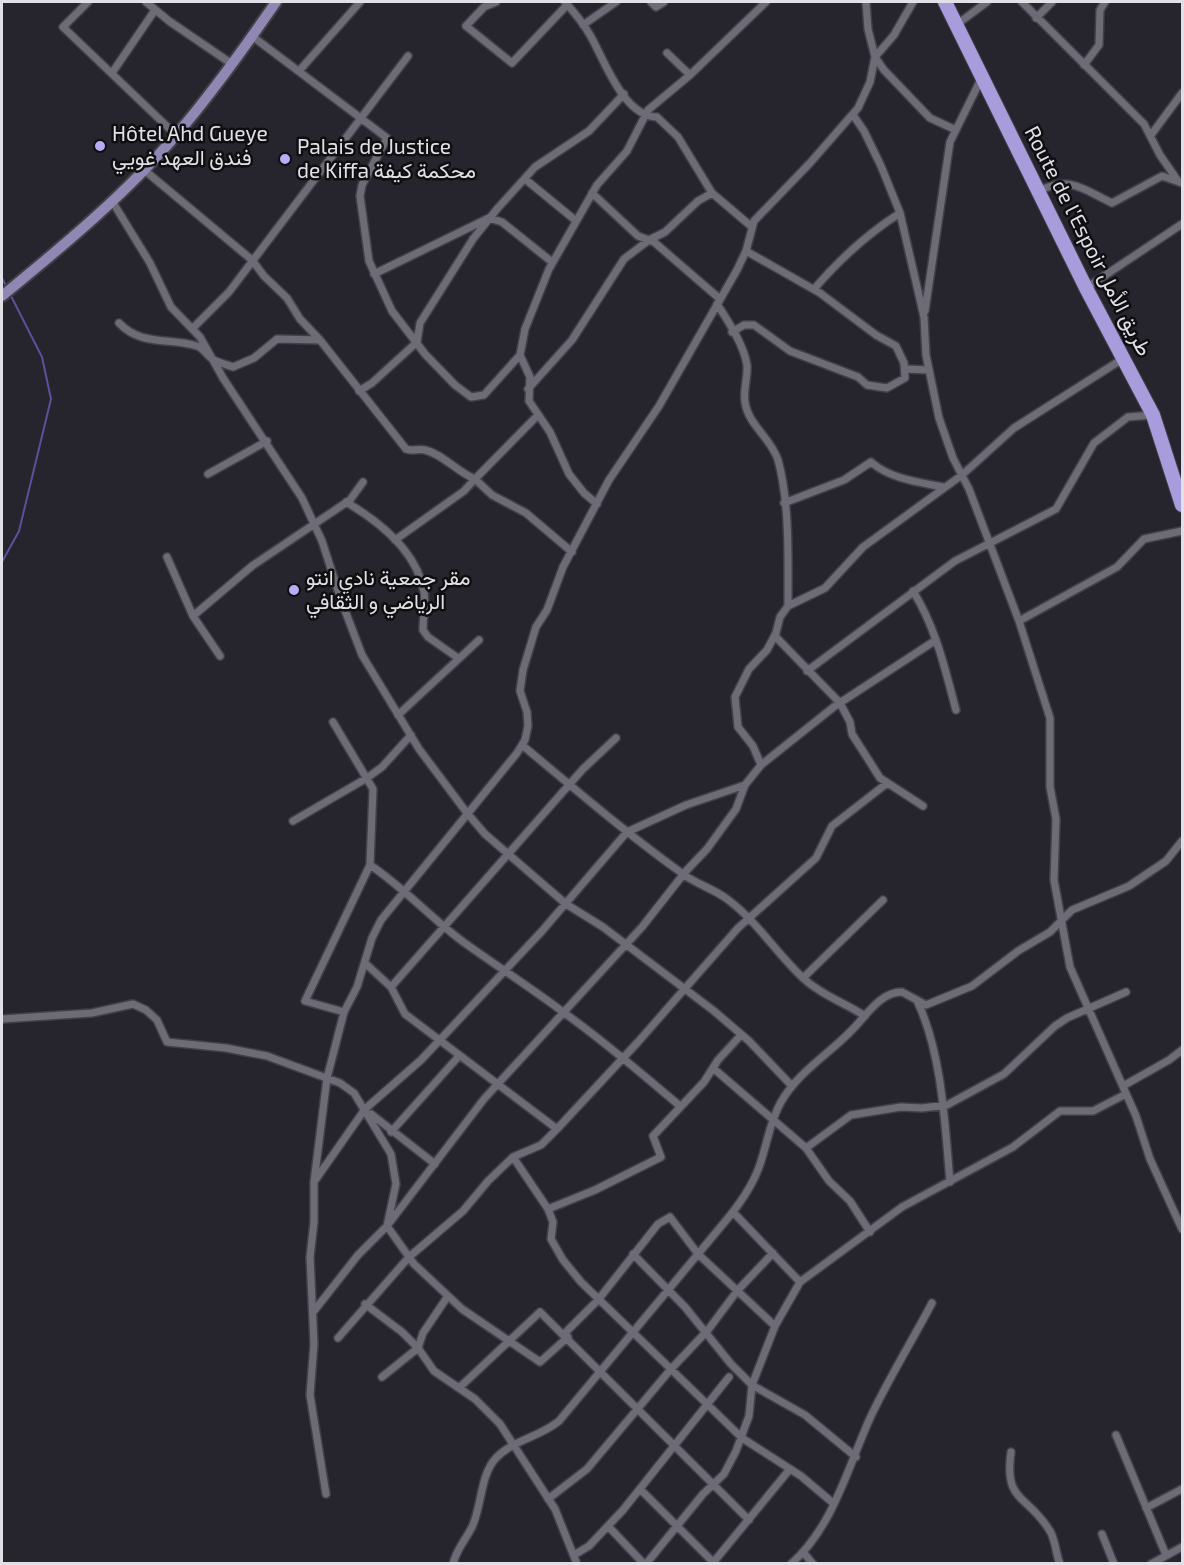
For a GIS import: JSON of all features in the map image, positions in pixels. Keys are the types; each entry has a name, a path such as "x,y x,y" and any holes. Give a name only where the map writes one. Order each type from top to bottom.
{"highway":[{"name":"Route de l’Espoir طريق الأمل","path":"945,2 1086,288 1153,415 1182,505"}],"main road":[{"path":"2,296 112,201 176,135 232,64 276,2"}],"street":[{"path":"88,2 63,27 176,135"},
{"path":"146,2 232,64"},
{"path":"299,71 360,2"},
{"path":"496,2 484,7 466,26 512,63 566,3 583,25 609,76 645,117 657,117 678,137 712,193 752,227"},
{"path":"583,25 616,2"},
{"path":"651,2 656,7 664,2"},
{"path":"252,36 387,138 362,185 360,196 369,261 392,311 455,385 471,396 484,395 520,355 525,329 552,262 592,193 627,150 648,110 690,75 766,2"},
{"path":"866,2 868,29 875,57 884,70 930,118 956,130"},
{"path":"326,1494 310,1395 314,1311 310,1257 314,1221 314,1182 327,1078 344,1012 366,964 376,929 403,891 522,745 528,726 527,712 520,691 523,670 536,627 547,610 563,567 597,504 659,406 718,302 746,250 752,227 768,205 854,115 870,82 875,57 894,35 913,2"},
{"path":"956,25 987,2"},
{"path":"1022,2 1084,65 1114,91 1144,124 1160,155 1180,182"},
{"path":"1036,18 1052,2"},
{"path":"1084,65 1099,45 1100,10 1105,2"},
{"path":"112,72 155,10"},
{"path":"667,53 690,75"},
{"path":"192,329 229,292 408,56"},
{"path":"924,317 951,142 982,76"},
{"path":"1151,135 1182,93"},
{"path":"359,391 372,383 417,342 420,323 473,239 489,218 535,167 589,131 624,94"},
{"path":"854,115 881,166 900,213 924,317 929,370 939,418 1018,621 1050,718 1050,787 1057,828 1054,880 1070,967 1123,1086 1150,1159 1182,1229"},
{"path":"143,170 252,260 320,340 406,448 411,452 425,450 450,464 459,473 475,479 492,495 526,513 572,552"},
{"path":"1038,192 1052,185 1081,185 1112,203 1162,176 1180,182"},
{"path":"525,179 575,220"},
{"path":"592,193 638,236 649,240 718,302 744,352 747,367 744,401 750,419 772,446 778,461 784,502 788,606"},
{"path":"528,389 572,340 624,259 649,240 665,232 698,201 712,193"},
{"path":"112,201 150,262 171,307 200,337 302,498 314,523 362,655 411,735 467,813 485,834 566,904 686,988 741,1035 792,1086"},
{"path":"813,290 834,266 876,228 900,213"},
{"path":"374,274 489,218 502,222 552,262"},
{"path":"1086,288 1182,224"},
{"path":"732,332 744,325 754,324 790,351 852,374 867,385 878,389 887,388 905,378 896,346 876,335 813,290 746,250"},
{"path":"119,323 130,334 164,342 179,340 199,346 213,360 233,367 254,358 277,339 320,340"},
{"path":"520,355 530,377 528,389 530,401 558,447 569,474 584,493 597,504"},
{"path":"761,765 753,747 738,727 735,697 744,675 767,650 775,636 780,617 788,606 825,588 863,547 962,475 1014,428 1124,358"},
{"path":"904,369 929,370"},
{"path":"395,540 464,491 538,415"},
{"path":"807,671 913,591 988,542 1056,509 1094,443 1109,429 1128,417 1153,415"},
{"path":"208,474 267,441"},
{"path":"784,502 844,480 871,462 880,470 893,475 943,487"},
{"path":"193,616 252,566 346,502 363,482"},
{"path":"346,502 363,512 395,540 420,573 424,595 423,630 458,658"},
{"path":"1018,621 1117,567 1144,539 1182,531"},
{"path":"167,557 193,616 220,656"},
{"path":"913,591 936,639 950,680 956,710"},
{"path":"775,636 840,703 858,744 886,784 923,806"},
{"path":"314,1311 358,1255 387,1226 498,1084 625,945 707,849 736,809 745,785 761,765 840,703 936,639"},
{"path":"398,715 479,640"},
{"path":"333,722 373,789 370,865 305,1001 344,1012"},
{"path":"292,821 367,778 382,767 411,735"},
{"path":"391,987 583,769 616,738"},
{"path":"522,745 569,786 683,875 726,897 803,978 826,995 844,1002 865,1016"},
{"path":"338,1338 365,1304 410,1256 463,1211 488,1181 513,1157 541,1145 557,1129 624,1058 748,918 816,858 832,826 886,784"},
{"path":"314,1182 365,1109 421,1060 439,1041 566,904 627,832 686,805 745,785"},
{"path":"453,1563 472,1526 489,1468 497,1457 516,1444 544,1433 559,1421 733,1212 751,1186 781,1102 800,1074 843,1040 885,997 894,992 902,992 918,1003 934,1003 972,986 1061,922 1072,910 1129,886 1166,861 1182,841"},
{"path":"370,865 392,880 445,927 624,1058 681,1107"},
{"path":"803,978 883,900"},
{"path":"366,964 391,987 405,1014 557,1129"},
{"path":"806,1148 852,1115 901,1107 922,1108 943,1105 1004,1074 1055,1026 1126,992"},
{"path":"918,1003 929,1035 943,1105 950,1182"},
{"path":"2,1019 93,1012 133,1004 146,1010 158,1020 167,1042 226,1048 267,1056 340,1083 354,1093 391,1154 396,1184 387,1226 414,1264 448,1296 540,1362 597,1300 658,1224 670,1216 698,1254 775,1326"},
{"path":"548,1209 595,1190 661,1157 653,1136 704,1082 741,1035"},
{"path":"1123,1086 1182,1050"},
{"path":"392,1132 459,1056"},
{"path":"713,1068 816,1158 829,1181 850,1202 870,1232"},
{"path":"608,1526 645,1563 676,1524 724,1474 742,1438 749,1416 752,1385 775,1326 800,1282 902,1207 1028,1138 1060,1111 1093,1111 1126,1094"},
{"path":"365,1109 435,1164"},
{"path":"513,1157 548,1209 553,1222 551,1239 563,1260 597,1300 742,1438 790,1469 833,1503"},
{"path":"733,1212 800,1282"},
{"path":"548,1499 587,1469 671,1369 706,1333 737,1291 773,1253"},
{"path":"633,1254 752,1385 805,1415 856,1457"},
{"path":"382,1377 418,1348 423,1333 448,1296"},
{"path":"791,1563 803,1552 833,1503 856,1457 871,1417 932,1303"},
{"path":"365,1304 418,1348 434,1371 488,1411 516,1444 548,1499 577,1563"},
{"path":"459,1388 540,1312 749,1520"},
{"path":"573,1555 589,1546 608,1526 729,1377"},
{"path":"1116,1435 1166,1555"},
{"path":"1011,1452 1008,1471 1014,1491 1048,1526 1054,1537 1060,1563"},
{"path":"640,1489 713,1563 790,1469"},
{"path":"1146,1508 1182,1489"},
{"path":"1102,1534 1114,1563"},
{"path":"1150,1563 1182,1547"},
{"path":"803,1552 813,1563"}],"waterway":[{"path":"2,278 6,286"},
{"path":"2,562 19,531 51,399 42,357 10,294"}],"place":[{"name":"Hôtel Ahd Gueye فندق العهد غويي","path":"100,146"},
{"name":"Palais de Justice de Kiffa محكمة كيفة","path":"285,159"},
{"name":"مقر جمعية نادي انتو الرياضي و الثقافي","path":"294,590"}]}
